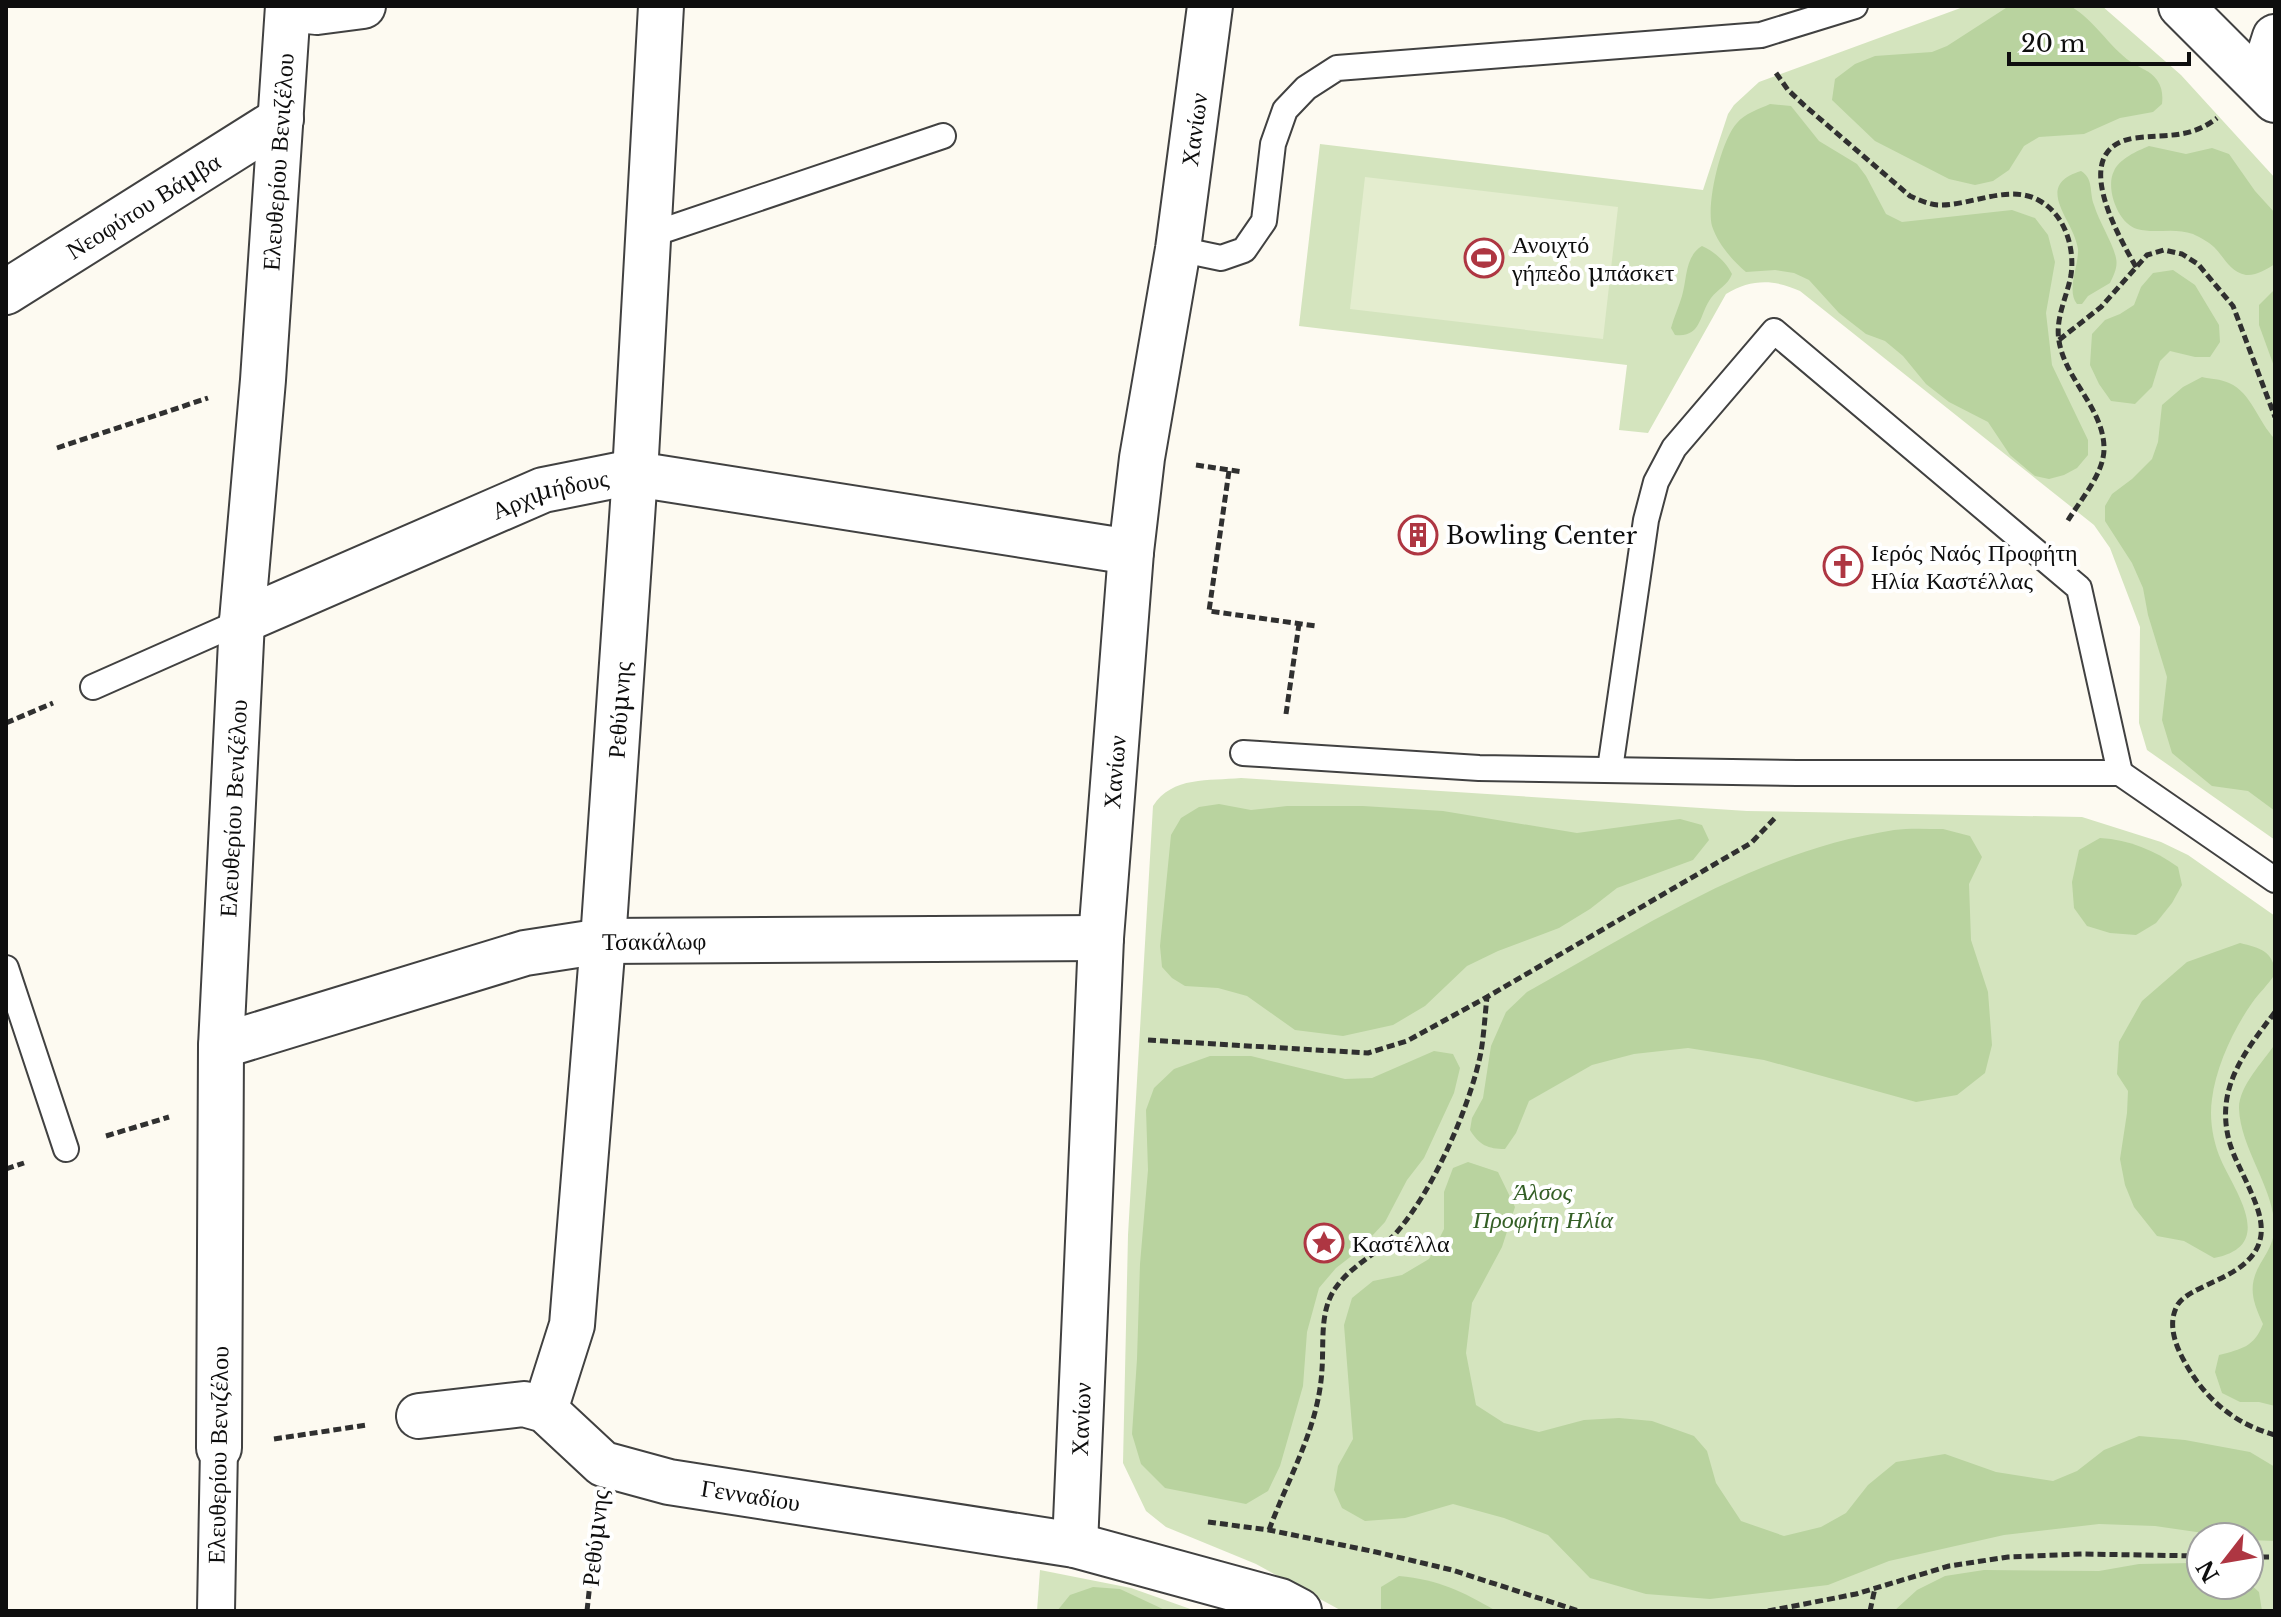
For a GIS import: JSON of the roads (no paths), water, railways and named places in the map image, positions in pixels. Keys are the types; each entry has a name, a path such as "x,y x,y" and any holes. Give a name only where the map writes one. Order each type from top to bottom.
{"street":[{"path":"288,8 317,12 363,6"},
{"name":"Ρεθύμνης","path":"545,1410 572,1325 603,941 635,474 661,6"},
{"name":"Χανίων","path":"1075,1545 1101,938 1131,552 1142,458 1178,249 1210,6"},
{"path":"2181,6 2268,92"},
{"name":"Ελευθερίου Βενιζέλου","path":"216,1611 221,1046 242,621 263,380 288,8"},
{"path":"2268,92 2275,37"},
{"name":"Νεοφύτου Βάμβα","path":"6,292 281,119"},
{"name":"Αρχιμήδους","path":"242,621 543,490 591,479 635,474 1131,552"},
{"name":"Τσακάλωφ","path":"221,1046 525,953 603,941 1101,938"},
{"path":"419,1416 524,1404 545,1410"},
{"name":"Γενναδίου","path":"545,1410 603,1464 669,1482 1075,1545 1280,1601 1299,1611"}],"lane":[{"path":"1178,249 1221,258 1244,250 1264,221 1273,144 1285,110 1306,88 1337,68 1761,35 1855,6"},
{"path":"650,235 943,136"},
{"path":"1610,769 1646,520 1656,482 1674,448 1774,331 2079,588 2120,773"},
{"name":"Αρχιμήδους","path":"93,687 242,621"},
{"path":"1243,753 1479,768 1797,773 2120,773 2275,880"},
{"path":"6,968 66,1149"}],"place":[{"name":"Ανοιχτό γήπεδο μπάσκετ","path":"1484,258"},
{"name":"Bowling Center","path":"1418,535"},
{"name":"Ιερός Ναός Προφήτη Ηλία Καστέλλας","path":"1843,566"},
{"name":"Καστέλλα","path":"1324,1243"}],"park label":[{"name":"Άλσος Προφήτη Ηλία","path":"1543,1205"}]}
